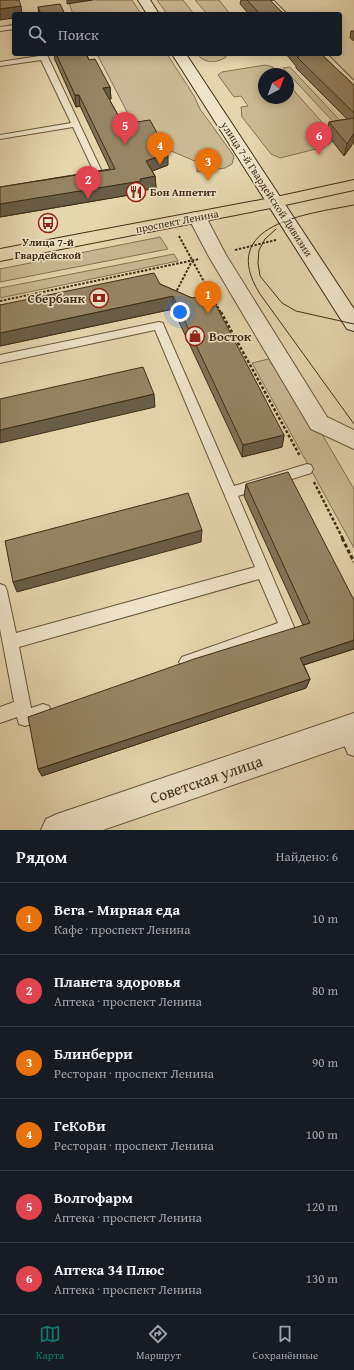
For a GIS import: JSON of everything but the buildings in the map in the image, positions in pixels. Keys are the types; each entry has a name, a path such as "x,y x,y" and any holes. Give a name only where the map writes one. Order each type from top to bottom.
{"main road":[{"path":"144,0 152,12"},
{"name":"улица 7-й Гвардейской Дивизии","path":"180,56 354,324"},
{"name":"проспект Ленина","path":"0,255 197,217 354,174"},
{"name":"проспект Ленина","path":"0,240 354,185"},
{"path":"197,217 221,261 319,422 354,440"},
{"name":"Советская улица","path":"57,830 351,736"}],"lane":[{"path":"272,2 282,12"},
{"path":"0,29 12,27"},
{"path":"0,64 43,56 100,176 85,178"},
{"path":"325,56 354,85"},
{"path":"0,137 76,124"},
{"path":"0,359 159,326 287,626 175,666"},
{"path":"230,493 307,469"},
{"path":"11,642 264,571"},
{"path":"0,591 25,718 55,708"},
{"path":"0,715 22,707"}],"path":[{"path":"177,232 307,469 354,562"},
{"path":"0,301 192,261"},
{"path":"159,326 192,261"}],"shaded area":[{"path":"95,0 132,0 140,12 72,12 69,3"},
{"path":"157,0 183,0 192,12 166,12"},
{"path":"195,0 219,0 228,12 205,12"},
{"path":"98,56 168,56 194,96 200,109 234,156 232,164 225,168 197,172 197,162 162,147 138,133"},
{"path":"199,56 226,57 218,61 210,62"},
{"path":"265,65 273,67 274,68 258,68 258,104 294,104 294,91 329,130 325,133 332,142 324,147 280,158 271,154 242,117 241,107 248,106 241,96 234,97 218,75 222,72"},
{"path":"294,71 347,128 340,129 294,80"},
{"path":"160,237 168,249 0,282 0,269"},
{"path":"174,254 178,261 0,298 0,288"},
{"path":"277,357 354,489 354,548 252,363"}],"tram line":[{"path":"354,205 313,213 292,219 273,227 258,237 250,252 249,270 260,294 354,424"},
{"path":"276,229 265,239 259,250 258,263 260,276 282,303 296,311 354,324"}],"place":[{"name":"Волгофарм","path":"125,145"},
{"name":"Аптека 34 Плюс","path":"319,155"},
{"name":"ГеКоВи","path":"160,165"},
{"name":"Блинберри","path":"208,181"},
{"name":"Бон Аппетит","path":"136,192"},
{"name":"Планета здоровья","path":"88,199"},
{"name":"Улица 7-й Гвардейской","path":"48,223"},
{"name":"Сбербанк","path":"99,298"},
{"name":"Вега - Мирная еда","path":"208,314"},
{"name":"Восток","path":"195,336"}]}
